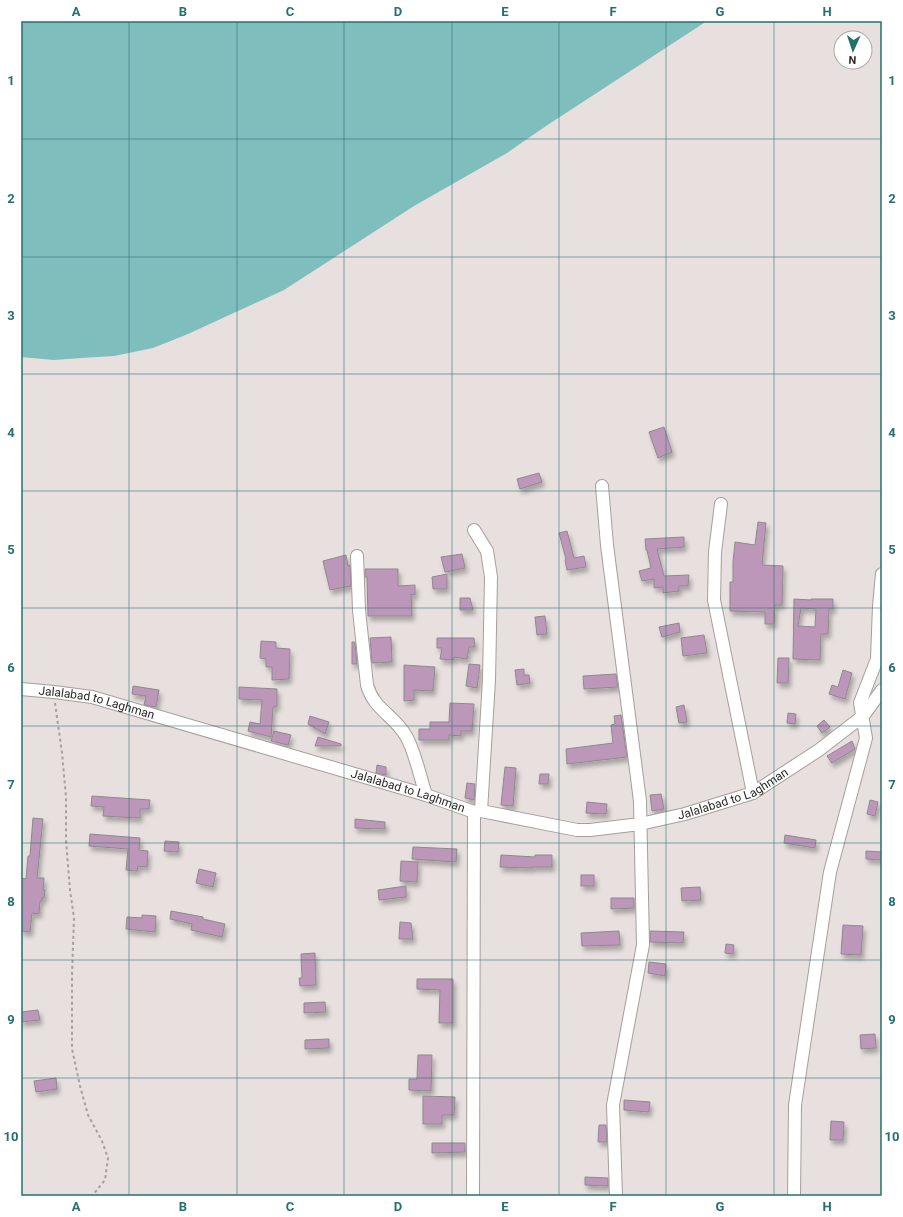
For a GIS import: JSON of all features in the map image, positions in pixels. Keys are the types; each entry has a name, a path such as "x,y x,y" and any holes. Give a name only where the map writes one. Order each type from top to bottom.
{"street":[{"path":"602,486 607,545 640,801 643,945 613,1105 616,1196"},
{"path":"720,504 715,552 714,600 753,793"},
{"path":"473,1196 477,811 489,680 491,577 487,551 474,530"},
{"path":"357,556 359,610 367,685 370,695 375,703 392,719 406,736 426,794"},
{"path":"794,1196 795,1105 830,872 866,738 860,703 877,659 882,574"},
{"name":"Jalalabad to Laghman","path":"21,689 92,697 426,794 477,811 577,830 590,830 640,824 685,814 753,793 819,750 862,716 882,690"}],"path":[{"path":"54,692 66,797 67,847 70,890 74,918 72,1049 88,1115 102,1141 108,1158 105,1180 92,1196"}],"water":[{"path":"21,21 707,21 507,153 414,206 284,290 188,334 153,348 114,356 54,360 21,357"}],"building":[{"path":"664,427 672,452 658,458 649,432"},
{"path":"539,473 542,482 520,489 517,479"},
{"path":"758,522 766,523 762,565 783,566 782,605 775,605 774,624 765,624 765,612 730,611 730,582 733,582 735,542 755,545"},
{"path":"567,531 574,558 584,556 586,567 567,570 566,559 559,533"},
{"path":"684,537 684,547 657,549 664,576 689,575 688,586 679,586 679,591 663,593 663,587 654,588 654,579 642,581 639,571 651,568 646,550 645,539"},
{"path":"462,554 465,568 445,572 441,557"},
{"path":"346,555 348,566 350,565 351,586 330,590 323,561"},
{"path":"365,569 398,569 398,586 415,585 415,595 411,594 412,616 368,616 367,577 365,577"},
{"path":"447,574 447,589 433,589 432,577"},
{"path":"460,598 470,598 473,610 460,610"},
{"path":"794,599 833,599 833,609 829,609 828,634 821,634 820,660 793,659","holes":["801,608 816,609 815,627 798,626"]},
{"path":"545,616 547,634 537,635 535,617"},
{"path":"679,623 680,632 662,637 659,627"},
{"path":"704,635 707,653 683,656 681,638"},
{"path":"391,637 392,662 372,663 370,638"},
{"path":"437,638 474,638 475,647 469,647 467,659 454,657 453,660 440,659 442,648 437,648"},
{"path":"261,641 276,642 276,648 290,649 289,679 272,680 272,667 266,667 266,659 260,658"},
{"path":"352,642 355,642 357,664 352,664"},
{"path":"778,658 789,658 788,683 777,683"},
{"path":"469,664 480,665 477,688 466,686"},
{"path":"404,665 435,667 433,691 414,690 414,700 404,701"},
{"path":"524,669 524,675 529,675 530,683 517,685 515,670"},
{"path":"843,670 852,673 845,699 829,694 832,685 838,687"},
{"path":"616,674 618,687 584,689 583,676"},
{"path":"133,686 159,690 156,707 144,705 146,696 132,694"},
{"path":"239,687 277,689 277,706 273,707 271,737 248,731 250,722 260,724 262,700 239,699"},
{"path":"450,703 474,704 472,731 461,731 461,736 449,735 449,740 419,740 419,729 430,729 430,722 449,722"},
{"path":"684,705 687,722 679,723 676,707"},
{"path":"788,713 796,714 795,724 787,723"},
{"path":"621,715 627,757 567,764 566,749 613,743 611,725 615,724 614,716"},
{"path":"310,716 329,722 325,734 308,724"},
{"path":"824,720 830,727 822,733 817,726"},
{"path":"274,731 291,735 288,745 271,741"},
{"path":"318,737 341,744 341,746 315,746"},
{"path":"852,741 855,749 832,763 827,756"},
{"path":"377,765 386,767 386,775 376,773"},
{"path":"505,767 516,768 513,806 501,805"},
{"path":"540,774 549,774 548,784 539,784"},
{"path":"467,783 475,784 474,800 465,798"},
{"path":"661,794 664,809 652,811 650,795"},
{"path":"92,796 150,800 149,809 140,809 140,818 103,816 104,807 91,806"},
{"path":"870,800 878,802 875,816 867,814"},
{"path":"587,802 607,804 606,814 586,813"},
{"path":"33,818 43,819 37,878 44,878 43,890 45,890 44,898 40,901 39,914 32,913 30,932 21,931 21,878 26,879 28,856 30,856"},
{"path":"355,819 385,822 385,829 355,828"},
{"path":"90,834 140,838 139,850 148,851 147,867 138,866 137,871 126,870 128,849 89,846"},
{"path":"785,835 816,840 815,848 784,843"},
{"path":"165,841 179,842 178,852 164,851"},
{"path":"413,847 457,849 456,862 412,859"},
{"path":"866,851 882,852 882,860 866,859"},
{"path":"501,855 535,857 535,855 552,855 552,867 500,867"},
{"path":"401,861 418,862 417,882 400,881"},
{"path":"199,869 216,873 213,887 196,883"},
{"path":"581,875 594,875 594,886 581,886"},
{"path":"406,886 406,897 379,900 378,890"},
{"path":"700,887 701,900 682,901 681,888"},
{"path":"611,898 634,898 634,908 611,909"},
{"path":"171,911 203,917 203,919 225,924 222,937 191,930 192,924 170,919"},
{"path":"142,915 156,916 155,932 126,929 127,917 142,918"},
{"path":"400,922 411,923 413,939 399,939"},
{"path":"843,925 863,926 861,955 841,954"},
{"path":"619,931 620,945 582,946 581,933"},
{"path":"650,931 684,932 683,943 650,942"},
{"path":"726,944 734,945 733,954 725,953"},
{"path":"315,953 316,985 300,986 299,978 302,978 301,954"},
{"path":"649,962 666,964 665,976 648,973"},
{"path":"417,979 453,979 453,1023 439,1023 440,990 417,989"},
{"path":"325,1002 326,1012 304,1013 304,1003"},
{"path":"38,1010 40,1020 21,1022 21,1012"},
{"path":"875,1034 876,1048 861,1049 860,1035"},
{"path":"329,1039 329,1048 305,1049 305,1040"},
{"path":"418,1055 432,1055 431,1091 409,1090 409,1079 417,1079"},
{"path":"56,1078 57,1089 36,1092 34,1081"},
{"path":"423,1096 455,1097 454,1115 442,1115 442,1124 423,1124"},
{"path":"624,1100 650,1102 649,1112 624,1110"},
{"path":"831,1121 844,1122 843,1140 830,1140"},
{"path":"599,1125 606,1125 607,1142 598,1142"},
{"path":"432,1143 465,1143 465,1152 432,1153"},
{"path":"585,1177 608,1178 608,1186 585,1185"}]}
